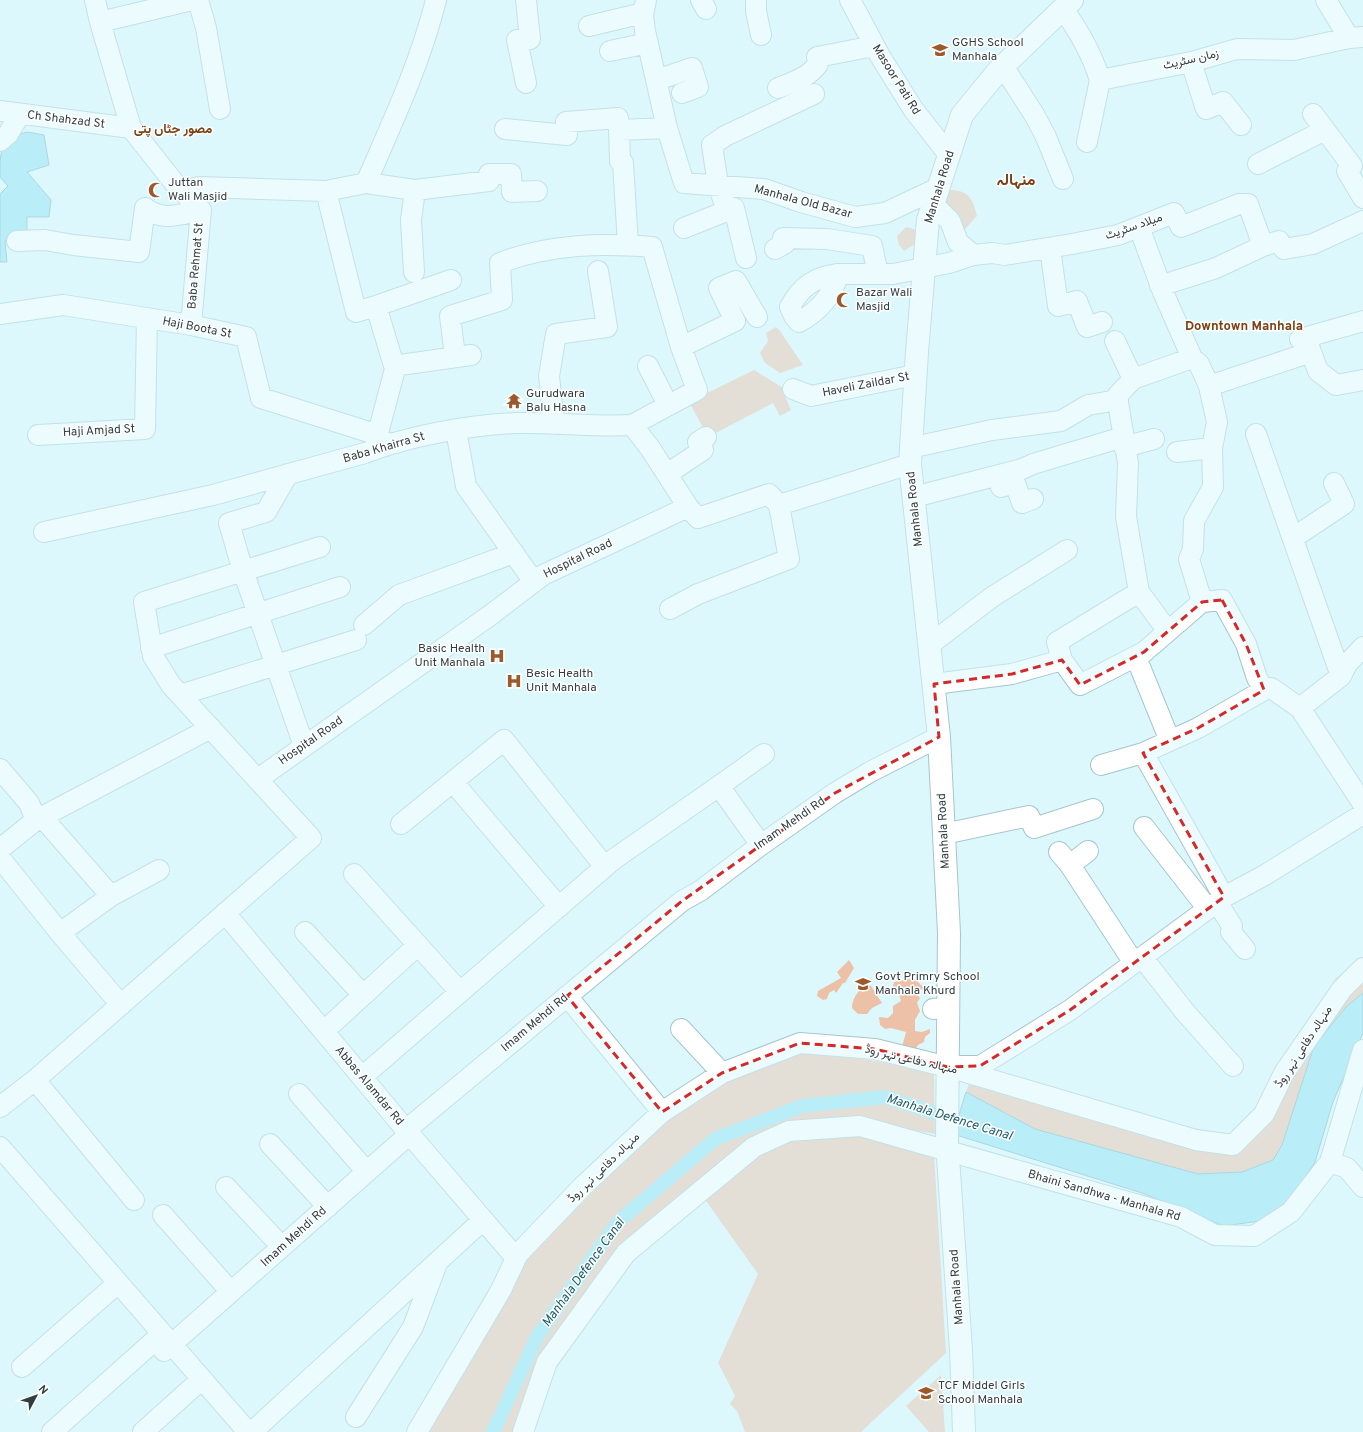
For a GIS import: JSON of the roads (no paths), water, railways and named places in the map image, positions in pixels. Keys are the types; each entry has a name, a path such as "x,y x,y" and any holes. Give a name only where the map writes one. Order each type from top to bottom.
{"main road":[{"name":"Manhala Road","path":"964,1432 961,1350 947,1146 947,1074 941,1008 949,934 939,738 910,456 915,375 928,220 962,115 1003,66 1068,4"}],"street":[{"path":"94,0 100,22 192,0"},
{"path":"198,0 206,28 220,109"},
{"path":"366,183 408,87 430,24 436,0"},
{"path":"526,0 530,39 517,40 526,83"},
{"path":"756,0 756,11 761,35"},
{"name":"Masoor Pati Rd","path":"850,0 874,46 913,109 949,155"},
{"path":"1326,0 1356,38"},
{"path":"1068,4 1094,62 1100,80 1087,142"},
{"path":"589,26 643,5"},
{"name":"Manhala Old Bazar","path":"643,5 648,43 668,128 684,183 764,189 801,202 855,217 885,212 935,196"},
{"name":"Baba Rehmat St","path":"100,22 131,128 182,191 201,210 191,325"},
{"name":"زمان سٹریٹ","path":"1100,80 1191,62 1237,49 1294,50 1356,38"},
{"path":"610,51 648,43"},
{"path":"778,88 809,73 818,64 817,57 874,46"},
{"path":"1191,62 1206,110 1223,102 1241,125"},
{"path":"1003,66 1035,116 1046,137 1063,179"},
{"path":"657,80 692,68 698,87 682,93"},
{"path":"727,210 718,185 712,145 725,136 814,94"},
{"name":"Ch Shahzad St","path":"0,111 131,128"},
{"path":"0,141 8,134 20,114"},
{"path":"1313,114 1352,166 1347,171 1363,198"},
{"path":"505,129 568,135 566,122 618,118 620,161 623,162 628,245"},
{"path":"619,130 668,128"},
{"path":"1258,164 1325,130"},
{"path":"182,191 199,186 326,191 366,183 415,190 489,181 489,174 512,174 512,192 537,191"},
{"path":"414,272 411,220 415,190"},
{"path":"326,191 356,312 451,280"},
{"path":"935,196 950,221 958,242 973,255"},
{"name":"میلاد سٹریٹ","path":"838,274 893,274 949,263 973,255 992,253 1005,254 1050,248 1118,234 1174,213 1181,227 1244,203 1248,204 1263,246"},
{"path":"17,241 45,240 74,245 139,252 145,208 155,215 172,216 201,210"},
{"path":"684,228 734,208 746,258"},
{"path":"1160,286 1216,268 1263,246 1279,241 1284,250 1313,244 1363,221"},
{"path":"1139,227 1160,286 1192,358 1199,364 1209,386 1217,422 1212,448 1213,487 1194,521 1193,550 1189,559 1202,602"},
{"path":"775,249 784,244 783,238 827,239 872,246 878,274"},
{"path":"400,365 463,355 450,316 502,300 500,263 566,246 628,245 652,247 681,347 697,390 668,404 632,425 667,474 688,507 698,518 769,494 779,506 789,559 698,594 670,609"},
{"path":"1050,248 1058,306 1077,300 1087,327 1102,322"},
{"path":"554,424 549,376 556,334 607,327 598,271"},
{"path":"681,347 735,321 719,288 736,281 757,317"},
{"name":"Haji Boota St","path":"0,314 63,305 191,325 246,337 261,398 372,433 382,440"},
{"path":"376,306 395,369 382,440"},
{"name":"Haji Amjad St","path":"38,435 145,428 147,318"},
{"path":"1209,386 1306,343 1363,321"},
{"path":"1115,341 1133,379"},
{"path":"1306,343 1318,371 1336,385 1363,380"},
{"path":"1166,630 1139,592 1126,517 1128,463 1117,396 1133,379 1192,358"},
{"path":"648,366 668,404"},
{"name":"Haveli Zaildar St","path":"793,389 811,396 915,375"},
{"path":"779,506 910,456 992,430 1061,421 1088,405 1118,400"},
{"name":"Baba Khairra St","path":"44,532 213,495 365,453 382,440 516,423 607,426 632,425"},
{"path":"456,430 466,486 534,582"},
{"path":"1256,434 1341,676"},
{"path":"667,474 703,450 698,442 706,437"},
{"path":"914,497 1124,442 1154,439"},
{"path":"1177,452 1212,448"},
{"path":"288,474 266,512 229,522 243,571 304,746"},
{"path":"997,476 1001,487 1014,483 1022,503 1033,500"},
{"path":"1293,538 1344,504 1334,484"},
{"name":"Hospital Road","path":"258,779 492,614 543,575 688,507"},
{"path":"0,1107 35,1080 311,838 171,685 153,656 144,602 320,547"},
{"path":"930,645 992,597 1067,550"},
{"path":"180,695 276,665 360,632 399,595 514,553"},
{"path":"151,648 340,587"},
{"path":"1139,592 1056,642 1062,660 1080,685 1144,652 1202,602 1222,600 1246,644 1257,678 1264,690"},
{"path":"1300,708 1341,676 1347,664 1363,647"},
{"path":"934,684 1012,674 1062,660"},
{"path":"1140,667 1170,741"},
{"path":"947,1074 980,1066 1070,1010 1216,903 1265,875 1363,813 1300,708 1272,688 1264,690 1198,728 1170,741 1143,753 1102,765"},
{"path":"0,849 39,819 211,728"},
{"name":"Imam Mehdi Rd","path":"52,1432 231,1292 404,1140 406,1130 682,901 700,891 760,844 835,793 870,772 939,738"},
{"path":"401,824 504,740 605,867"},
{"path":"1143,753 1216,903"},
{"path":"362,1077 605,867 764,754"},
{"path":"0,769 29,803 39,819 111,896"},
{"path":"453,782 559,907"},
{"path":"719,786 760,844"},
{"path":"944,834 1029,816 1034,828 1093,809"},
{"path":"1144,827 1216,903 1232,926 1231,932 1245,949"},
{"path":"1088,851 1064,859 1138,960 1234,1066"},
{"path":"0,858 60,933 121,1005"},
{"path":"60,933 111,896 159,870"},
{"path":"354,874 460,992"},
{"name":"Abbas Alamdar Rd","path":"225,913 406,1130 516,1258"},
{"path":"305,932 363,995"},
{"path":"324,1032 418,945"},
{"name":"منہالہ دفاعی نہر روڈ","path":"418,1432 501,1290 518,1254 582,1187 662,1112 722,1073 800,1043 875,1049 947,1074 1196,1140 1233,1145 1264,1114 1284,1073 1342,989 1363,968"},
{"path":"567,996 662,1112"},
{"path":"681,1029 722,1073"},
{"path":"1363,1050 1330,1162 1347,1168 1363,1187"},
{"path":"35,1080 134,1200"},
{"path":"299,1094 367,1172"},
{"name":"Bhaini Sandhwa - Manhala Rd","path":"524,1432 547,1362 626,1253 754,1147 789,1132 860,1126 947,1146 1181,1217 1215,1235 1254,1236 1291,1212 1330,1162"},
{"path":"270,1144 328,1207"},
{"path":"0,1147 118,1283 166,1343 202,1379 248,1432"},
{"path":"226,1187 282,1247"},
{"path":"163,1215 231,1292"},
{"path":"252,1432 483,1220"},
{"path":"356,1417 413,1327 437,1262"},
{"path":"22,1367 118,1283"},
{"path":"143,1432 202,1379"}],"water":[{"path":"27,132 44,135 49,165 27,172 51,200 49,217 27,217 27,238 5,241 7,262 0,262 0,194 8,186 0,177 1,152 3,146 11,138"},
{"path":"1363,993 1363,1033 1333,1102 1315,1162 1290,1200 1260,1221 1224,1226 1142,1193 953,1134 966,1092 1035,1129 1198,1174 1242,1172 1273,1160 1282,1145 1314,1046 1347,1006"}],"waterway":[{"name":"Manhala Defence Canal","path":"493,1432 537,1337 618,1222 715,1139 802,1106 885,1097 953,1119"}],"place":[{"name":"GGHS School Manhala","path":"940,50"},
{"name":"Juttan Wali Masjid","path":"156,190"},
{"name":"Bazar Wali Masjid","path":"844,300"},
{"name":"Gurudwara Balu Hasna","path":"514,401"},
{"name":"Basic Health Unit Manhala","path":"497,656"},
{"name":"Besic Health Unit Manhala","path":"514,681"},
{"name":"Govt Primry School Manhala Khurd","path":"863,984"},
{"name":"TCF Middel Girls School Manhala","path":"926,1393"}],"district":[{"name":"مصور جٹاں پتی","path":"173,130"},
{"name":"منہالہ","path":"1016,181"},
{"name":"Downtown Manhala","path":"1244,327"}]}
